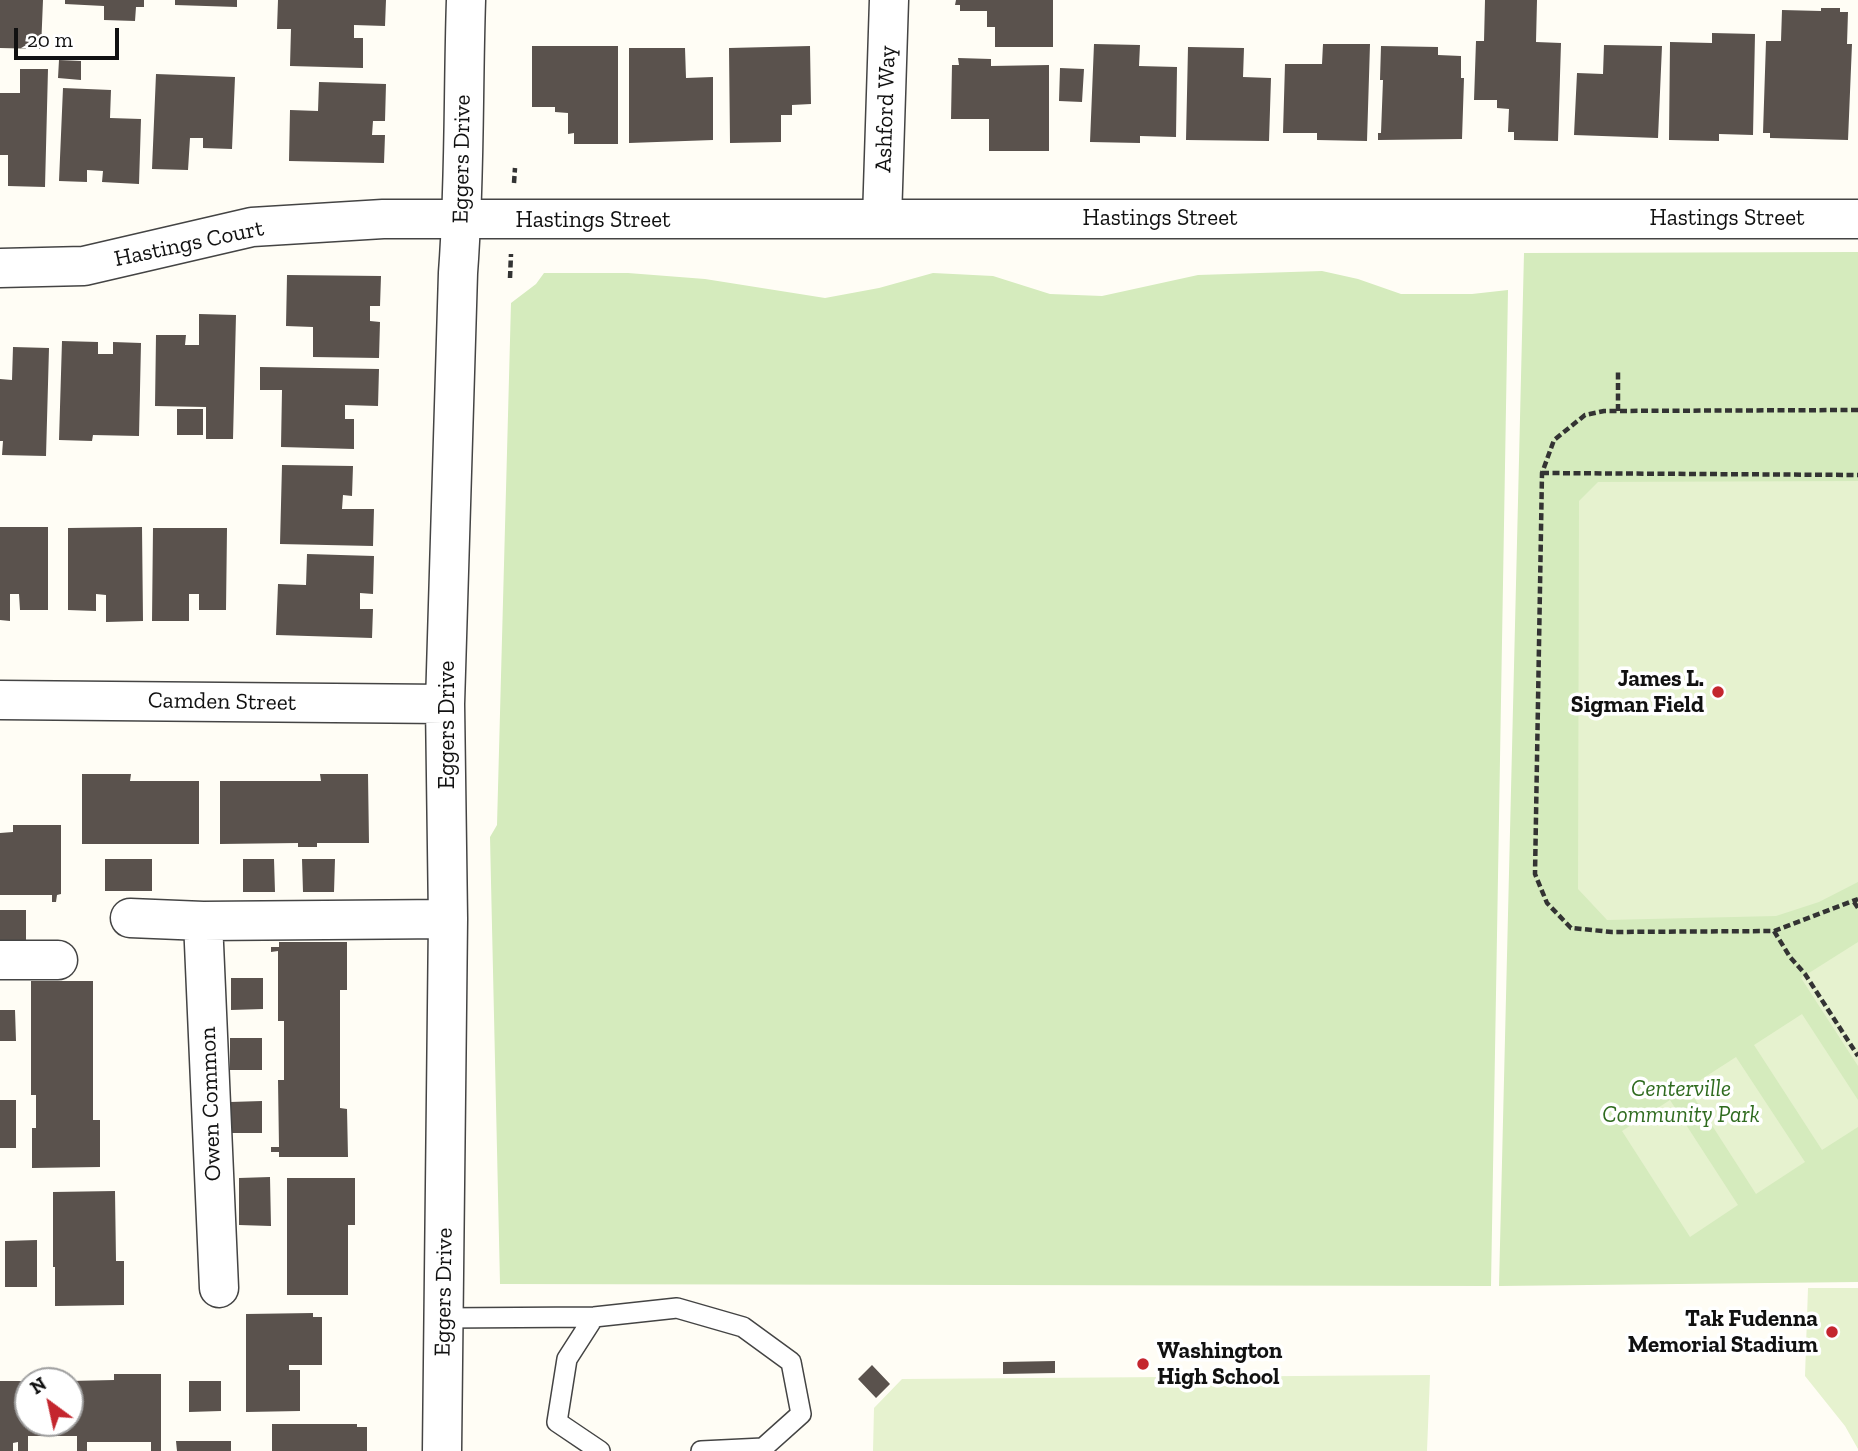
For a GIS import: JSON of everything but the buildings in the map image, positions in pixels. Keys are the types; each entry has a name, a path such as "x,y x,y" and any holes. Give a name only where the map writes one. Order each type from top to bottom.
{"street":[{"name":"Eggers Drive","path":"442,1451 448,919 445,704 457,287 462,220 466,0"},
{"name":"Ashford Way","path":"882,219 889,0"},
{"name":"Hastings Court","path":"0,268 85,266 252,227 383,219 462,220"},
{"name":"Hastings Street","path":"462,220 1858,219"},
{"name":"Camden Street","path":"0,699 445,704"},
{"path":"130,918 203,921 448,919"},
{"name":"Owen Common","path":"203,921 219,1288"},
{"path":"0,960 58,961"}],"lane":[{"path":"443,1318 594,1317 677,1308 743,1327 791,1362 801,1414 763,1448 701,1451"},
{"path":"594,1317 567,1359 557,1422 600,1451"}],"path":[{"path":"1618,369 1618,411"},
{"path":"1858,410 1604,411 1585,415 1554,440 1542,473 1535,874 1547,903 1571,928 1612,932 1774,932 1856,900 1858,908"},
{"path":"1542,473 1858,475"},
{"path":"1774,932 1805,974 1858,1056"}],"green space":[{"name":"Centerville Community Park","path":"1858,252 1858,1282 1499,1286 1524,253"},
{"path":"1322,271 1358,279 1401,294 1472,294 1508,290 1491,1286 500,1284 490,837 497,825 511,303 536,284 544,273 628,273 705,279 825,298 879,288 933,273 993,276 1050,294 1102,296 1198,275"},
{"name":"James L. Sigman Field","path":"1858,481 1858,882 1819,902 1776,916 1607,920 1578,889 1579,501 1598,482"},
{"path":"1858,942 1858,1066 1801,978"},
{"path":"1802,1014 1858,1100 1858,1127 1822,1150 1754,1045"},
{"path":"1736,1057 1805,1162 1756,1194 1688,1088"},
{"path":"1670,1100 1738,1205 1690,1237 1622,1131"},
{"name":"Tak Fudenna Memorial Stadium","path":"1808,1288 1858,1288 1858,1449 1845,1426 1805,1376"},
{"path":"1430,1375 1427,1451 873,1451 874,1408 902,1379"}],"place":[{"name":"James L. Sigman Field","path":"1718,692"},
{"name":"Tak Fudenna Memorial Stadium","path":"1832,1332"},
{"name":"Washington High School","path":"1143,1364"}]}
